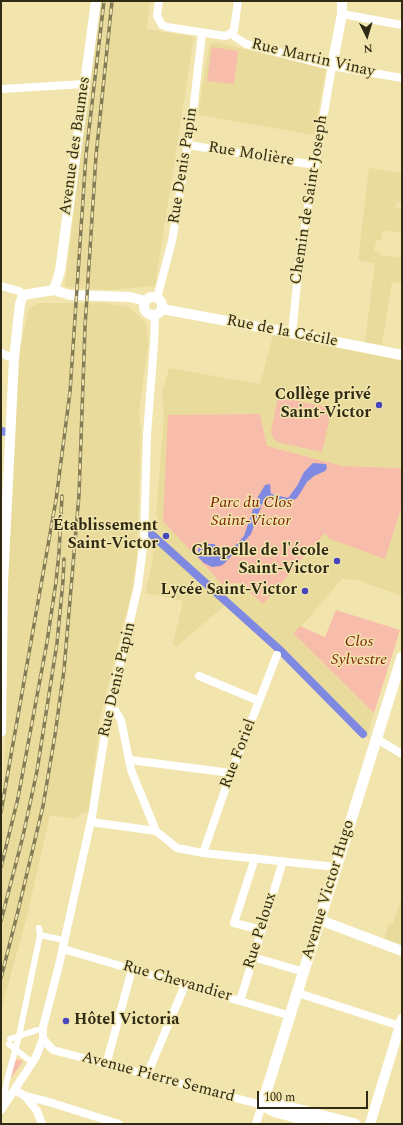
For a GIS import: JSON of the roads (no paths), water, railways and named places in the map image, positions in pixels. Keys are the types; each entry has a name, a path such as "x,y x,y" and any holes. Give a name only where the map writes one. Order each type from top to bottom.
{"main road":[{"name":"Avenue Victor Hugo","path":"262,1105 402,657"},
{"path":"262,1105 277,1104 355,1124"},
{"path":"262,1105 276,1112 321,1124"}],"street":[{"name":"Avenue des Baumes","path":"54,290 60,271 96,1"},
{"name":"Rue Martin Vinay","path":"159,1 157,12 158,20 162,25 167,27 225,36 232,33 235,37 246,44 332,66 402,78"},
{"path":"232,33 234,30 238,1"},
{"path":"332,66 342,14 342,1"},
{"path":"342,14 402,25"},
{"name":"Rue Denis Papin","path":"156,298 166,268 172,241 188,145 202,33"},
{"name":"Chemin de Saint-Joseph","path":"292,333 300,254 332,66"},
{"path":"1,89 84,84"},
{"name":"Rue Molière","path":"188,145 315,165"},
{"path":"1,286 19,291 23,294 54,290 70,295 130,297 146,301"},
{"path":"1,732 2,583 14,358 20,304 23,294"},
{"path":"151,298 156,298 162,303 158,312 148,314 145,311 144,304 151,298"},
{"name":"Rue Denis Papin","path":"1,1110 15,1090 43,1039 43,1027 63,949 91,822 107,721 138,586 144,539 147,435 158,312"},
{"name":"Rue de la Cécile","path":"158,312 292,333 402,355"},
{"path":"1,353 14,358"},
{"name":"Rue Foriel","path":"203,853 231,773 277,656"},
{"path":"199,676 260,701"},
{"path":"110,708 115,710 121,720 131,770 156,831 177,848 203,853 336,867"},
{"path":"377,739 402,754"},
{"path":"130,760 231,773"},
{"path":"91,822 156,831"},
{"path":"255,858 234,922 262,930"},
{"name":"Rue Peloux","path":"240,1001 283,862"},
{"path":"320,920 402,951"},
{"path":"4,1100 6,1084 19,1036 40,931 59,939"},
{"name":"Rue Chevandier","path":"63,949 291,1016"},
{"path":"253,957 304,972"},
{"path":"106,1064 132,969"},
{"path":"147,1075 186,985"},
{"path":"298,993 401,1022 370,1124"},
{"path":"37,1030 19,1036 10,1041 15,1049 32,1059 53,1050 43,1039"},
{"name":"Avenue Pierre Semard","path":"53,1050 262,1105"},
{"path":"15,1090 26,1096 118,1124"},
{"path":"26,1096 37,1111 42,1124"},
{"name":"Avenue Victor Hugo","path":"256,1124 262,1105"}],"water":[{"path":"313,463 326,464 327,468 325,471 314,476 307,482 297,498 285,505 269,499 265,500 262,504 251,534 224,564 212,567 204,563 198,557 198,549 203,544 214,544 228,552 232,549 244,536 256,500 265,485 270,484 271,494 288,498 297,486 304,472"}],"waterway":[{"path":"1,431 6,432"},
{"path":"149,532 281,651 363,734"}],"railway":[{"path":"1,812 56,500 70,392 86,155 104,1"},
{"path":"1,978 43,806 64,670 79,495 85,327 96,156 112,1"},
{"path":"1,867 18,798 47,642 59,553 62,496"},
{"path":"1,921 23,836 37,771 57,643 64,559"}],"place":[{"name":"Collège privé Saint-Victor","path":"379,405"},
{"name":"Établissement Saint-Victor","path":"166,536"},
{"name":"Chapelle de l'école Saint-Victor","path":"337,561"},
{"name":"Lycée Saint-Victor","path":"305,591"},
{"name":"Hôtel Victoria","path":"66,1021"}],"park label":[{"name":"Parc du Clos Saint-Victor","path":"251,513"},
{"name":"Clos Sylvestre","path":"359,652"}]}
